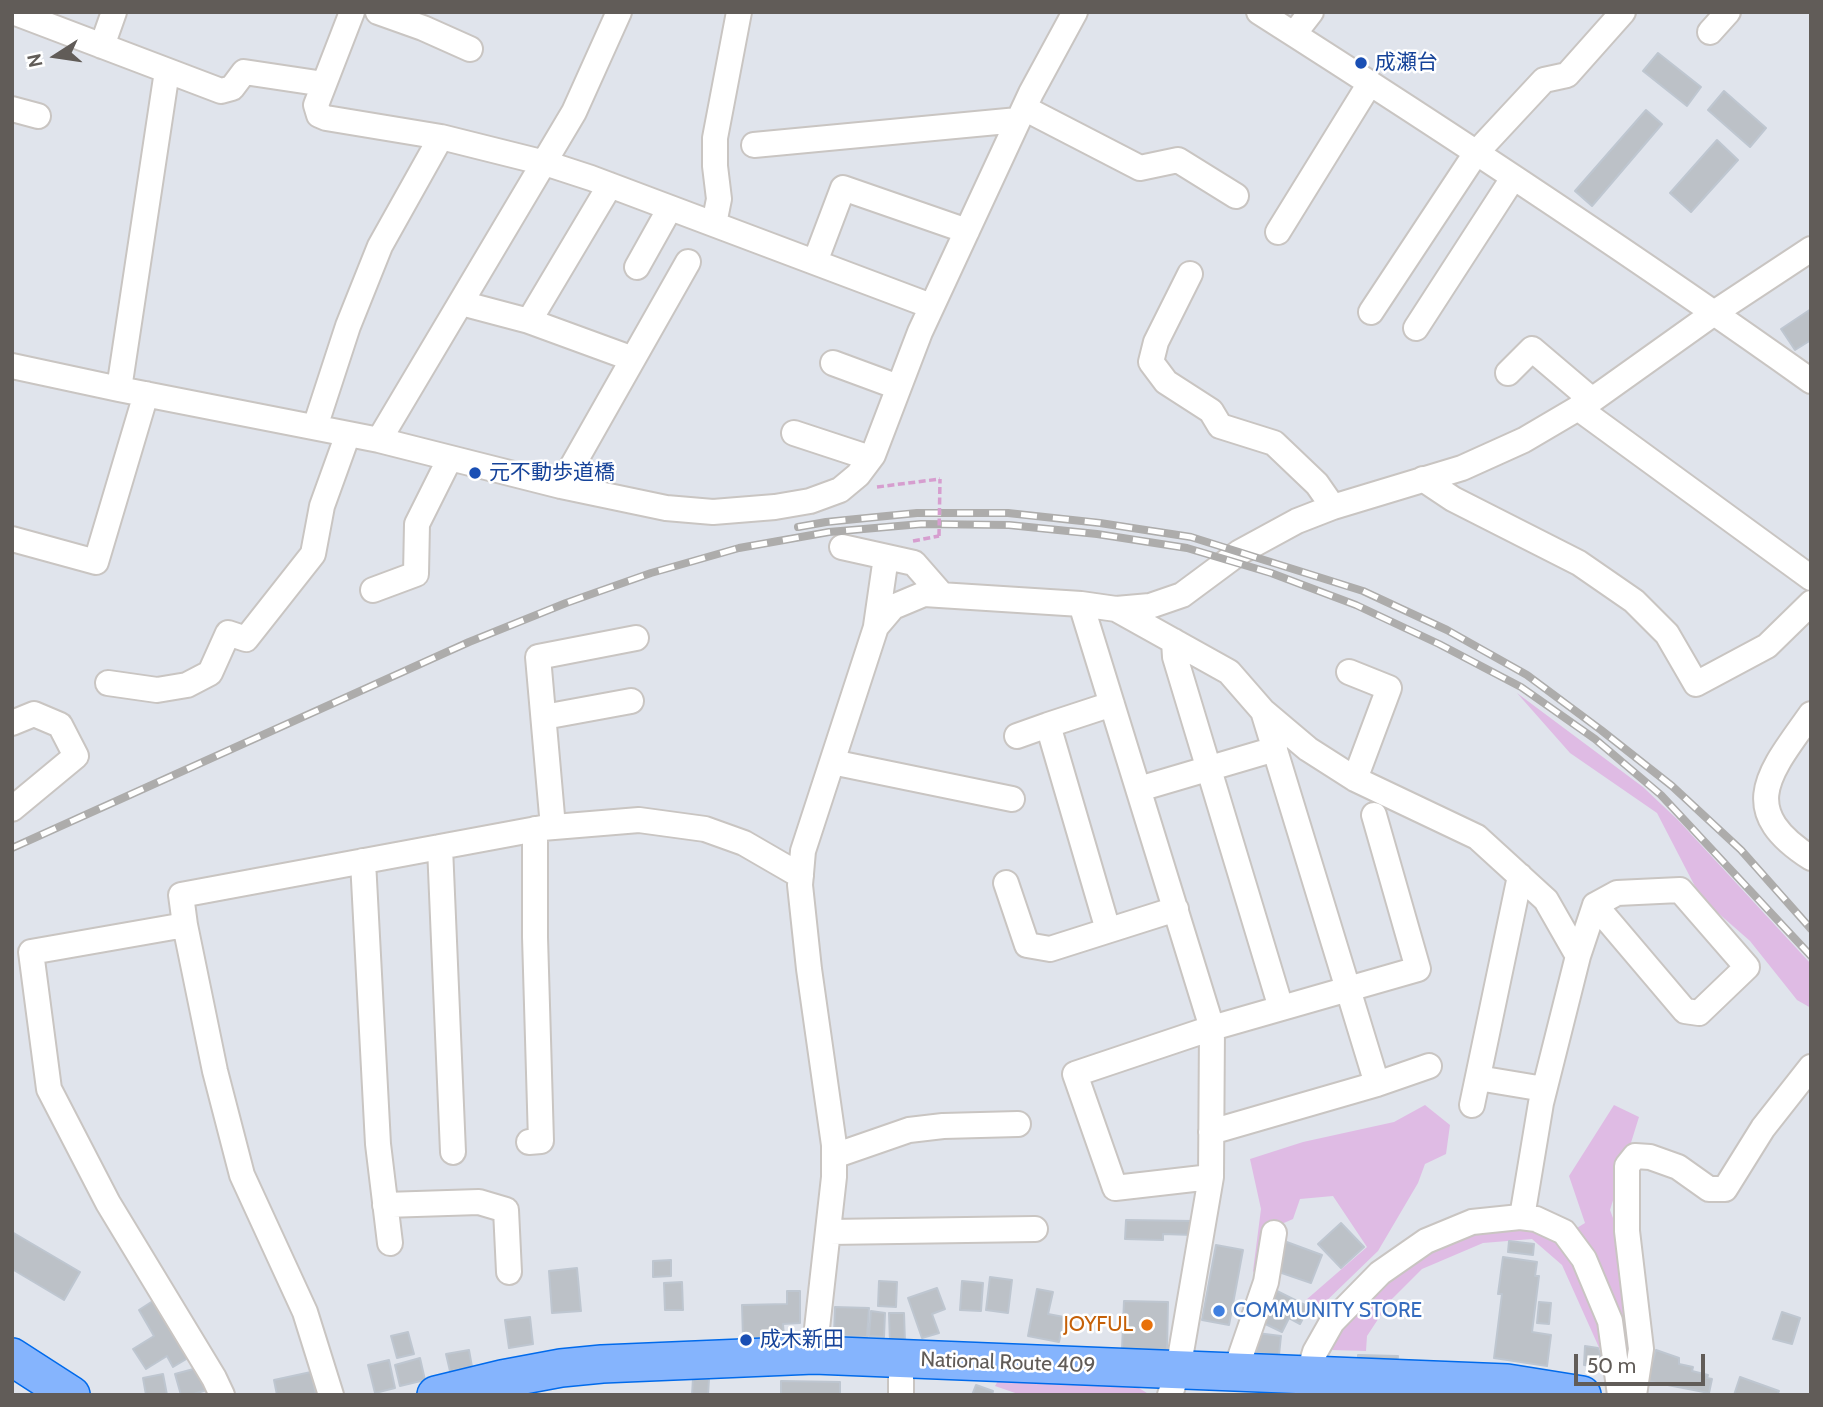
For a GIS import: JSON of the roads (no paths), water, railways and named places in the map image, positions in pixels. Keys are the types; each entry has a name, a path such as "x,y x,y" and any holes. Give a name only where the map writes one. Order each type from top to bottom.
{"highway":[{"name":"National Route 409","path":"436,1395 502,1378 561,1368 814,1355 901,1359 1174,1382 1235,1372 1507,1383 1582,1395"},
{"path":"12,1357 71,1395"},
{"path":"12,1387 24,1395"}],"street":[{"path":"13,12 221,91 232,88 244,72 324,83"},
{"path":"102,46 114,12"},
{"path":"352,12 316,105 319,115 441,137 545,163 931,306"},
{"path":"378,12 470,49"},
{"path":"379,440 574,112 619,12"},
{"path":"714,224 719,199 715,138 739,12"},
{"path":"12,366 379,440 561,486 666,508 713,512 810,502 840,490 858,475 873,455 919,332 1021,114 1075,12"},
{"path":"1259,12 1430,121 1811,381"},
{"path":"1294,34 1311,12"},
{"path":"1371,312 1476,153 1544,80 1567,75 1623,12"},
{"path":"1710,32 1728,12"},
{"path":"119,389 167,71"},
{"path":"1278,232 1370,83"},
{"path":"12,109 38,116"},
{"path":"754,145 1021,114 1140,168 1178,160 1236,197"},
{"path":"315,428 348,326 380,246 441,137"},
{"path":"1416,328 1513,178"},
{"path":"529,321 610,185"},
{"path":"815,262 843,188 967,231"},
{"path":"637,267 670,208"},
{"path":"876,626 893,607 924,594 1082,604 1116,609 1150,606 1182,595 1240,552 1297,521 1333,507 1462,468 1524,440 1585,404 1811,249"},
{"path":"561,486 688,262"},
{"path":"1191,274 1156,342 1152,362 1166,382 1211,411 1220,426 1273,443 1317,484 1333,507"},
{"path":"461,303 529,321 633,359"},
{"path":"1508,373 1532,349 1585,404 1811,578"},
{"path":"833,363 898,387"},
{"path":"12,539 96,562 146,394"},
{"path":"794,433 870,458"},
{"path":"108,683 158,690 187,685 210,673 228,633 246,639 313,554 322,506 348,434"},
{"path":"373,590 416,575 417,524 450,458"},
{"path":"1423,479 1453,499 1579,563 1634,601 1667,634 1696,684 1768,646 1811,603"},
{"path":"842,547 914,563 942,595"},
{"path":"814,1355 834,1177 834,1145 809,969 801,876 803,851 876,626 886,557"},
{"path":"1082,604 1212,1028 1211,1177 1174,1382"},
{"path":"1116,609 1230,672 1264,711 1308,749 1355,779 1477,837 1546,900 1578,956"},
{"path":"529,1142 541,1140 535,937 544,828 544,717 538,657 636,638"},
{"path":"1174,641 1175,657 1281,1008"},
{"path":"1349,672 1390,688 1355,779"},
{"path":"544,717 631,701"},
{"path":"1017,736 1112,704"},
{"path":"1264,711 1377,1084"},
{"path":"12,723 34,714 60,725 76,756 12,809"},
{"path":"1811,714 1779,760 1770,776 1766,792 1768,813 1775,828 1811,858"},
{"path":"1048,725 1108,930"},
{"path":"1139,789 1275,749"},
{"path":"832,762 1012,799"},
{"path":"1211,1177 1115,1188 1075,1074 1212,1028 1418,969 1374,815"},
{"path":"331,1395 305,1312 242,1175 215,1071 184,925 181,895 544,828 639,820 705,829 744,844 801,876"},
{"path":"440,847 453,1152"},
{"path":"363,861 378,1144 390,1243"},
{"path":"1472,1105 1520,876"},
{"path":"1006,883 1027,945 1050,949 1176,909"},
{"path":"1522,1217 1544,1089 1578,956 1595,905 1617,893 1680,890 1747,967 1699,1013 1685,1011 1595,905"},
{"path":"184,925 31,952 48,1089 108,1203 222,1395"},
{"path":"1211,1132 1377,1084 1429,1066"},
{"path":"1634,1395 1641,1349 1627,1231 1627,1166 1635,1156 1650,1157 1678,1167 1709,1189 1725,1189 1763,1128 1811,1066"},
{"path":"1478,1077 1544,1089"},
{"path":"834,1156 909,1130 943,1126 1018,1124"},
{"path":"385,1205 479,1202 506,1210 509,1272"},
{"path":"1308,1375 1315,1352 1332,1322 1380,1273 1426,1241 1472,1222 1522,1217 1536,1219 1564,1232 1584,1259 1610,1321 1620,1395"},
{"path":"828,1232 1035,1229"},
{"path":"1235,1372 1266,1282 1274,1233"},
{"path":"901,1359 901,1395"}],"railway":[{"path":"798,527 917,513 1008,513 1100,523 1191,537 1363,591 1447,630 1527,675 1601,730 1672,786 1741,850 1811,929"},
{"path":"12,848 469,642 651,573 739,548 829,532 921,524 1009,525 1097,534 1187,548 1271,573 1356,605 1521,687 1595,739 1661,795 1811,956"}],"place":[{"name":"成瀬台","path":"1361,63"},
{"name":"元不動歩道橋","path":"475,473"},
{"name":"COMMUNITY STORE","path":"1219,1311"},
{"name":"JOYFUL","path":"1147,1325"},
{"name":"成木新田","path":"746,1340"}]}
